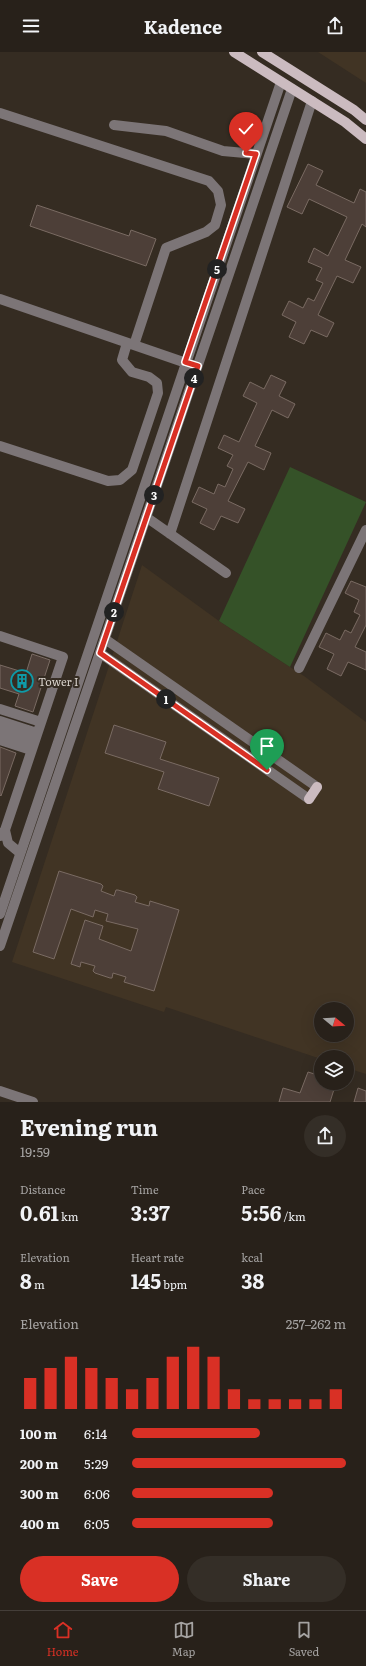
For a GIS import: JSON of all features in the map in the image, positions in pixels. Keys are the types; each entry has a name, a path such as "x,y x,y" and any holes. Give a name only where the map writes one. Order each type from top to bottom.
{"main road":[{"path":"234,52 345,122 366,139"},
{"path":"266,53 354,110 366,120"},
{"path":"309,799 317,787"}],"street":[{"path":"0,914 5,887 20,853 281,82"},
{"path":"0,946 292,89"},
{"path":"170,534 312,101"},
{"path":"0,113 209,182 218,191 221,205 215,225 206,232 166,248 130,344 122,360 132,372 149,377 157,383 158,393 132,470 120,480 108,482 0,446"},
{"path":"114,125 166,131 223,152 256,154"},
{"path":"0,299 198,366"},
{"path":"146,517 226,573"},
{"path":"299,668 366,530"},
{"path":"0,636 63,658 3,828 8,843 20,853"},
{"path":"105,639 317,787"},
{"path":"100,653 309,799"},
{"path":"0,709 41,722"},
{"path":"0,721 34,741"},
{"path":"0,730 34,741"},
{"path":"0,740 34,741"},
{"path":"0,1091 33,1102"}],"shaded area":[{"path":"318,52 366,52 366,83"},
{"path":"142,565 219,621 304,676 366,722 366,1074 354,1070 354,1050 314,1050 314,1057 166,1007 164,1012 12,962"}],"green space":[{"path":"290,467 366,502 290,667 219,621"}],"building":[{"path":"308,164 323,171 316,185 354,203 360,189 366,192 366,227 362,224 345,260 361,267 353,283 337,276 318,315 334,323 327,337 311,330 304,344 289,337 296,322 282,315 289,301 303,308 308,298 314,301 323,283 316,280 322,268 308,262 314,248 328,256 347,217 309,199 302,214 287,207"},
{"path":"37,205 129,236 131,230 156,239 146,266 30,226"},
{"path":"271,375 286,382 279,396 295,404 288,418 272,410 255,446 271,453 264,470 248,462 228,501 245,509 238,523 221,516 214,530 200,523 207,509 192,502 199,487 214,494 218,484 225,487 233,469 227,466 233,455 218,448 224,435 239,442 257,403 243,396 250,382 264,389"},
{"path":"351,581 366,587 366,625 355,647 366,652 366,670 348,662 341,676 327,669 334,654 319,647 326,633 340,640 345,630 351,633 360,615 354,612 359,600 345,593"},
{"name":"Tower I","path":"32,654 50,660 33,712 15,706 19,694 0,688 0,665 26,673"},
{"path":"114,725 166,742 160,759 219,778 209,806 158,789 164,772 105,753"},
{"path":"0,747 16,753 1,796 0,795"},
{"path":"59,871 101,884 103,886 101,891 114,896 116,890 118,890 135,895 137,897 135,902 149,906 150,901 179,910 154,991 124,982 126,977 113,973 112,978 110,978 95,973 93,971 95,966 81,962 80,967 71,964 85,920 103,926 99,939 131,951 138,929 106,921 108,914 95,910 93,917 71,909 54,959 33,952"},
{"path":"308,1072 314,1074 314,1090 334,1090 330,1102 279,1102 283,1088 300,1093"},
{"path":"358,1088 366,1091 366,1102 354,1102"}],"place":[{"name":"Tower I","path":"22,681"}],"route":[{"path":"246,153 256,154 185,362 198,366 100,653 267,770"}]}
